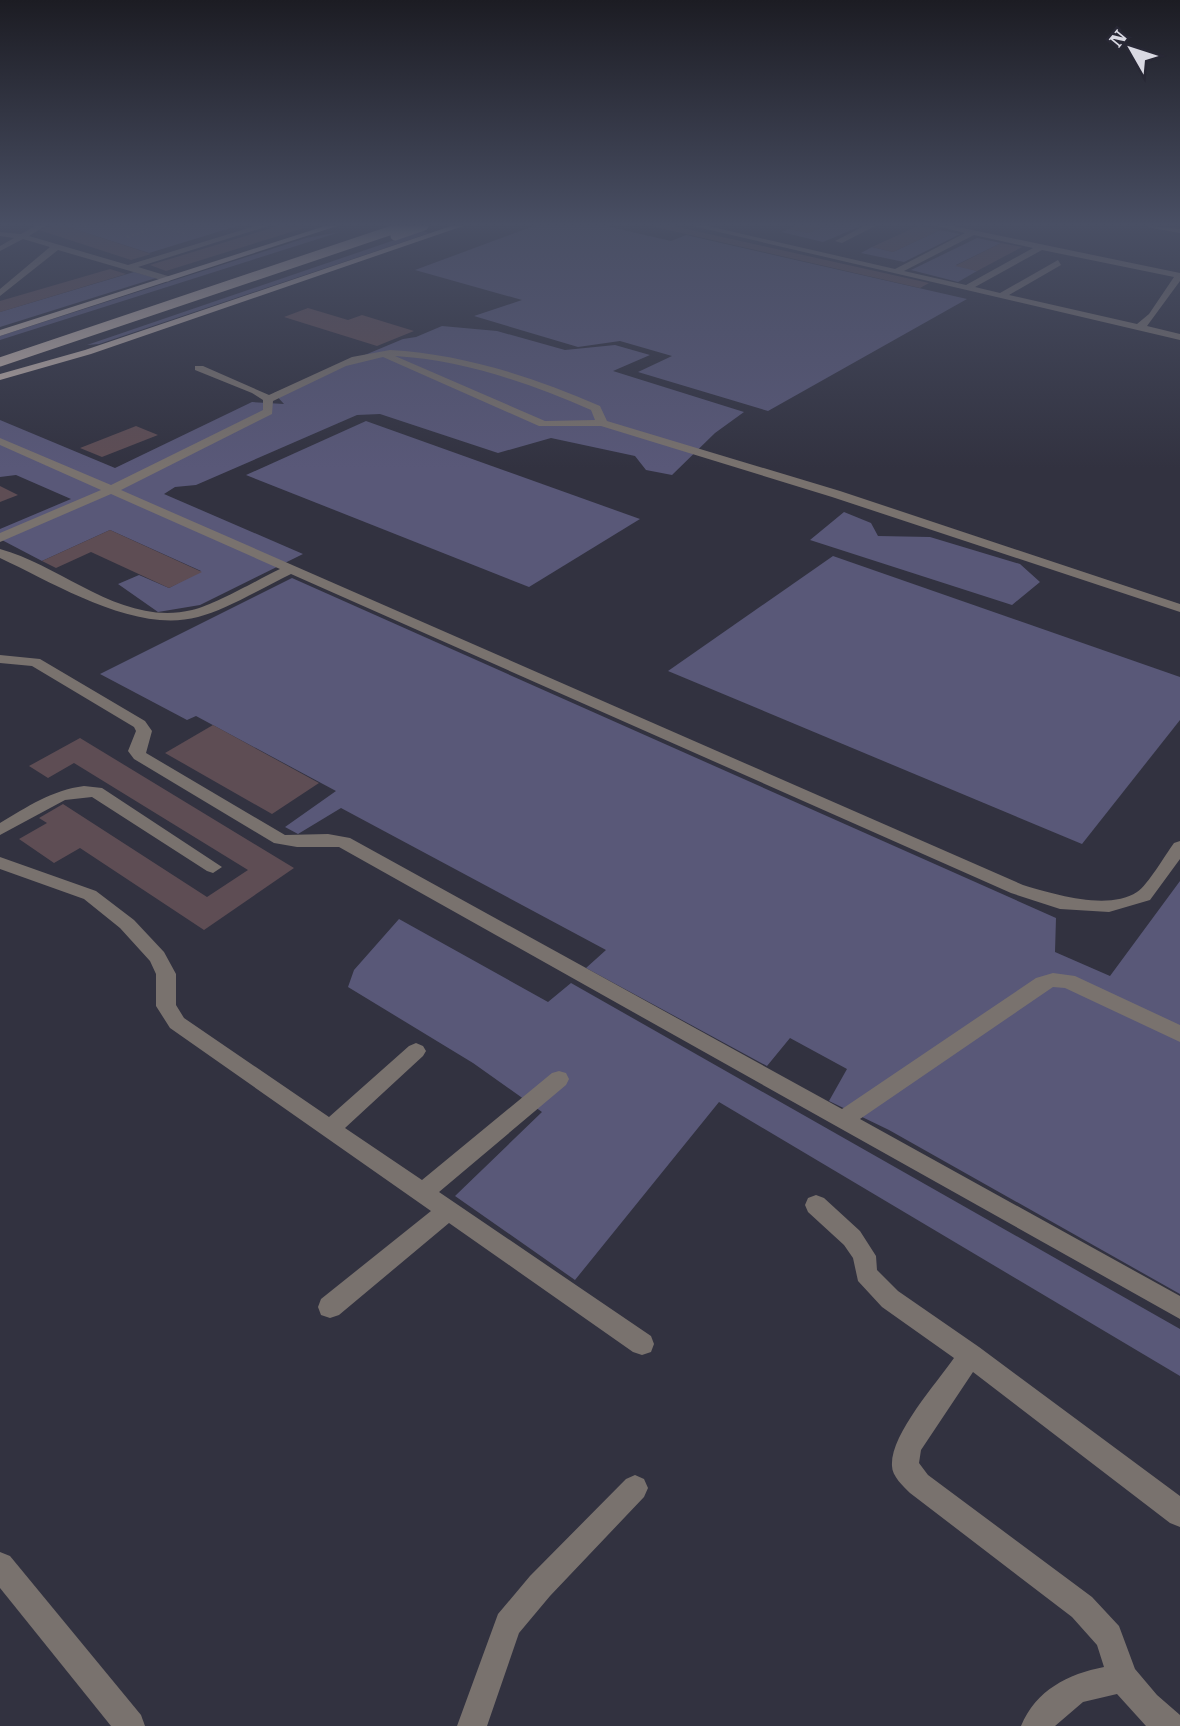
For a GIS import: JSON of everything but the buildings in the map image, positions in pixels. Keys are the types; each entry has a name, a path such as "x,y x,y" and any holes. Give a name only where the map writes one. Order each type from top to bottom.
{"main road":[{"path":"0,332 81,307"},
{"path":"0,351 135,307"},
{"path":"0,362 165,307"},
{"path":"0,372 189,307"},
{"path":"0,377 88,352 222,307"}],"street":[{"path":"1052,307 1180,337"},
{"path":"1140,327 1152,318 1159,307"},
{"path":"268,399 366,356 398,352 441,357 571,396 596,408 601,423"},
{"path":"381,354 543,424 601,423 836,494 1180,608"},
{"path":"199,368 257,391 268,399"},
{"path":"0,538 111,490 255,420 268,412 268,399"},
{"path":"0,441 1017,890 1060,902 1109,906 1144,896 1180,847"},
{"path":"0,553 120,608 150,617 195,614 291,569"},
{"path":"0,659 35,662 140,724 145,731 136,751 140,757 281,839 306,843 328,838 344,842 1180,1308"},
{"path":"0,830 52,801 86,789 96,792 213,867"},
{"path":"0,863 90,895 127,924 157,957 166,974 166,1006 177,1023 642,1344"},
{"path":"842,1120 1043,983 1053,980 1068,981 1180,1034"},
{"path":"331,1128 415,1051"},
{"path":"423,1192 559,1079"},
{"path":"816,1205 852,1238 863,1256 866,1274 890,1300 970,1355 1180,1513"},
{"path":"330,1307 448,1210"},
{"path":"970,1355 909,1445 905,1467 919,1484 1082,1607 1109,1636 1123,1678 1146,1706 1170,1726"},
{"path":"472,1726 508,1624 540,1586 635,1488"},
{"path":"0,1566 130,1726"},
{"path":"1036,1726 1048,1710 1074,1687 1123,1678"}],"shaded area":[{"path":"18,307 65,307 0,327 0,312"},
{"path":"92,307 105,307 0,340 0,336"},
{"path":"200,307 211,307 99,344 87,345"},
{"path":"502,307 954,307 768,411 638,372 672,356 620,341 578,347 474,316"},
{"path":"442,326 497,331 565,350 615,345 650,355 613,371 744,412 715,433 672,475 646,470 635,456 551,438 498,453 380,414 357,415 196,485 175,487 164,494 303,554 200,605 158,612 118,584 139,575 169,588 201,571 110,530 42,561 0,539 0,529 71,499 16,475 0,477 0,420 115,468 252,402 284,404 274,393 403,339 416,337"},
{"path":"366,421 640,519 529,587 246,475"},
{"path":"844,512 871,523 878,536 930,537 1020,564 1040,582 1012,605 810,540"},
{"path":"833,556 1180,677 1180,720 1082,844 668,671"},
{"path":"292,578 1056,918 1055,952 1110,976 1180,881 1180,1294 889,1130 829,1101 847,1069 790,1038 767,1066 586,968 606,950 341,808 298,834 285,827 336,791 196,716 187,720 100,674"},
{"path":"399,919 548,1002 571,983 1180,1329 1180,1376 719,1102 575,1280 455,1196 542,1112 473,1063 348,987 354,970"}]}
